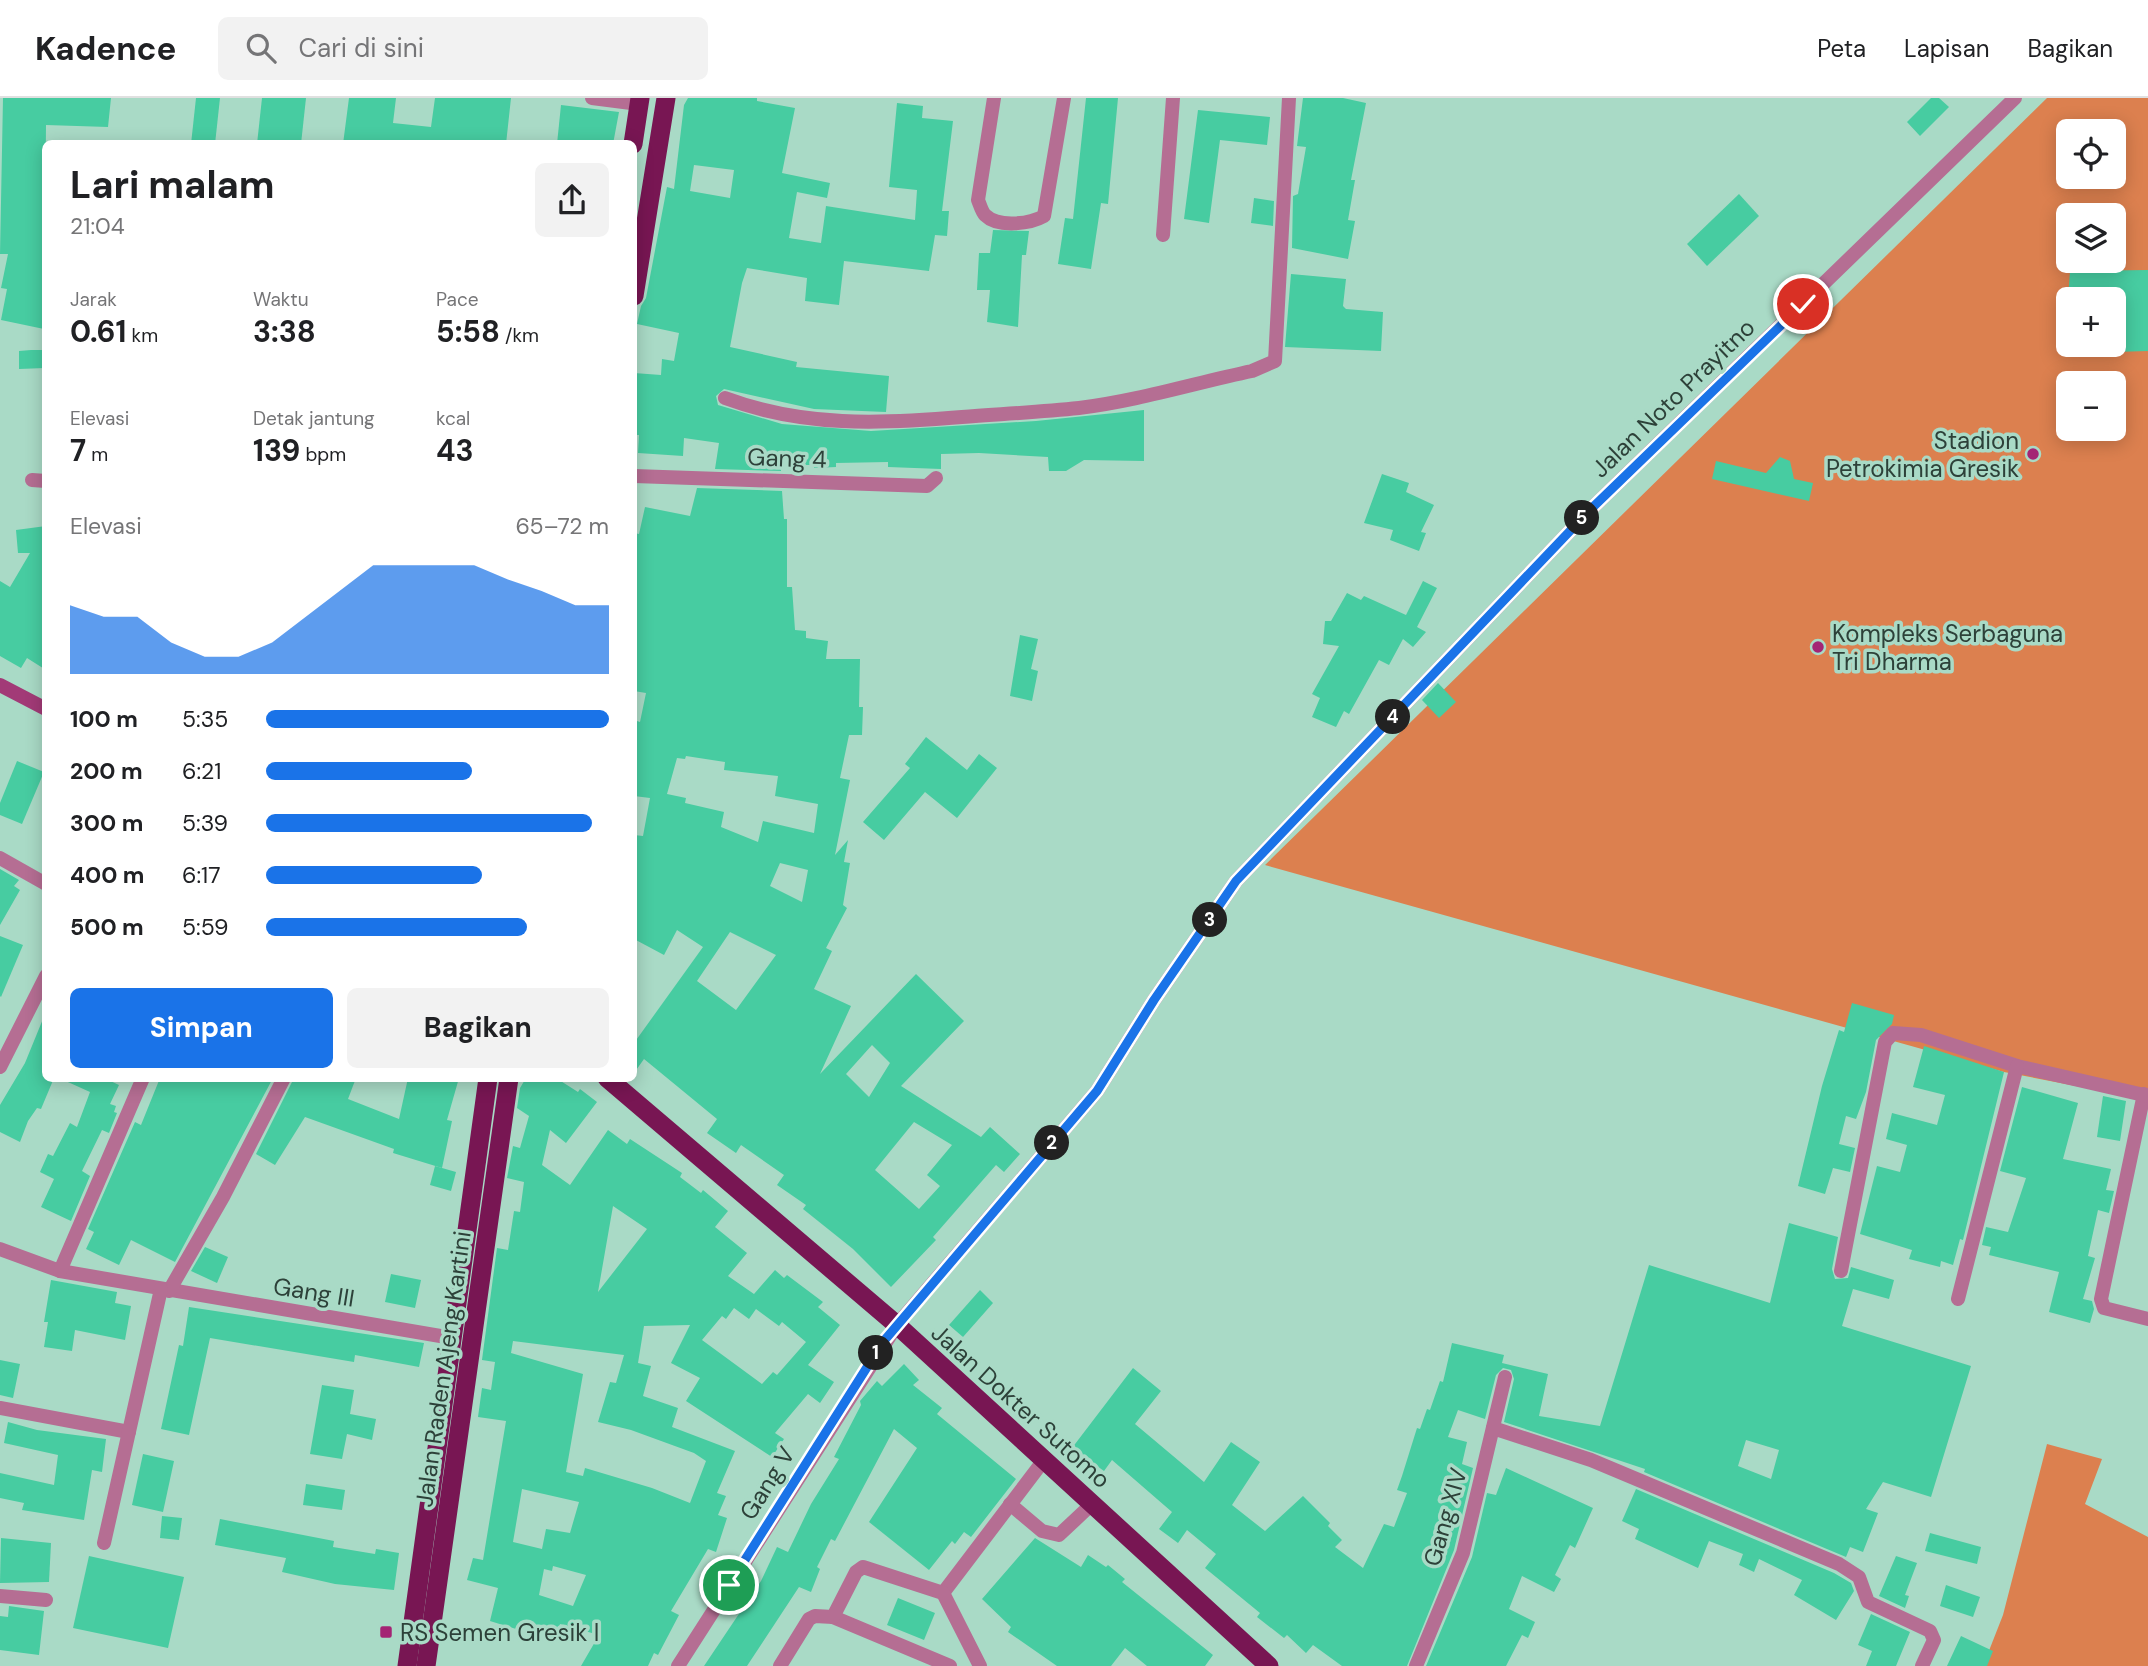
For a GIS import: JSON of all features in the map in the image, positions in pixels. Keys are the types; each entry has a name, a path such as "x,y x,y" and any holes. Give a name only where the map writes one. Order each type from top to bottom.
{"highway":[{"path":"637,277 666,98"},
{"path":"634,140 640,101"},
{"name":"Jalan Raden Ajeng Kartini","path":"426,1666 428,1582 452,1338 487,1082"},
{"name":"Jalan Raden Ajeng Kartini","path":"407,1666 428,1582 508,1082"},
{"name":"Jalan Dokter Sutomo","path":"612,1082 897,1325 1269,1666"}],"main road":[{"path":"0,685 42,707"}],"street":[{"path":"592,98 640,101"},
{"path":"994,98 978,200 984,215 996,221 1026,223 1044,216 1064,98"},
{"path":"1163,235 1173,98"},
{"path":"725,398 783,416 811,419 855,423 937,419 1082,408 1252,371 1275,361 1289,98"},
{"name":"Jalan Noto Prayitno","path":"897,1325 1097,1091 1154,1000 1236,881 1591,509 2015,98"},
{"name":"Gang 4","path":"637,476 927,486 936,478"},
{"path":"0,858 42,882"},
{"path":"0,1067 41,994"},
{"path":"1841,1271 1887,1038 1901,1031 2017,1066 2146,1095 2101,1299 2104,1308 2148,1319"},
{"path":"1958,1299 2017,1066"},
{"path":"60,1271 141,1082"},
{"path":"104,1543 165,1290 223,1197 282,1082"},
{"name":"Gang III","path":"0,1249 60,1271 452,1338"},
{"name":"Gang V","path":"678,1666 897,1325"},
{"name":"Gang XIV","path":"1416,1666 1463,1553 1505,1377"},
{"path":"0,1408 129,1432"},
{"path":"1493,1427 1591,1460 1839,1564 1859,1577 1868,1602 1930,1631 1934,1640 1922,1666"},
{"path":"943,1593 1044,1460"},
{"path":"1010,1504 1042,1531 1059,1535 1092,1504"},
{"path":"833,1617 856,1572 863,1567 943,1593 980,1666"},
{"path":"0,1596 46,1600"},
{"path":"780,1666 808,1619 815,1616 833,1617 950,1666"}],"shaded area":[{"name":"Kompleks Serbaguna Tri Dharma","path":"2047,98 2148,98 2148,1100 2004,1072 1265,865"},
{"path":"2047,1444 2102,1459 2085,1504 2148,1537 2148,1666 1983,1666 2003,1615"}],"building":[{"path":"3,98 111,98 108,127 46,125 46,140 42,140 42,329 1,320 7,289 1,288 8,254 0,254"},
{"path":"196,98 220,98 215,140 191,140"},
{"path":"262,98 306,98 301,140 257,140"},
{"path":"349,98 396,98 393,123 431,127 435,98 511,98 506,140 344,140"},
{"path":"688,98 757,98 757,101 795,108 782,173 830,183 827,198 797,192 789,238 821,243 826,206 915,220 917,190 889,187 897,103 923,106 922,118 953,121 942,211 949,211 947,236 935,235 929,271 844,261 839,305 805,301 807,278 747,268 742,283 730,347 797,362 796,367 889,376 886,412 814,409 724,389 716,396 718,405 782,424 871,431 1036,421 1144,410 1144,461 1084,460 1066,471 1049,471 1048,457 941,454 941,469 888,467 888,462 836,463 836,467 814,468 814,465 781,465 781,471 715,469 719,443 684,438 683,456 638,453 637,373 661,375 662,359 674,361 679,333 637,324 641,306 646,298 667,187 674,189 684,105","holes":["694,165 734,170 730,198 690,191"]},
{"path":"1086,98 1118,98 1108,204 1101,203 1091,269 1058,264 1065,218 1073,219"},
{"path":"1303,98 1343,98 1366,103 1351,180 1355,180 1348,220 1355,221 1348,259 1292,248 1293,196 1298,194 1306,147 1297,146"},
{"path":"1931,98 1939,98 1949,107 1920,136 1907,122"},
{"path":"561,105 619,112 614,140 557,140"},
{"path":"1198,110 1270,117 1267,145 1220,140 1209,223 1184,219"},
{"path":"1739,194 1759,216 1707,266 1687,244"},
{"path":"1254,198 1274,201 1273,226 1251,223"},
{"path":"993,230 1029,231 1026,255 1022,255 1018,327 987,322 990,290 977,290 979,253 990,253"},
{"path":"2126,270 2148,270 2148,351 2126,352 2126,287 2069,287 2070,273 2126,273"},
{"path":"1291,274 1346,279 1343,306 1346,309 1383,312 1381,351 1285,347"},
{"path":"42,350 42,368 19,369 19,351"},
{"path":"1780,457 1790,461 1794,479 1813,483 1809,501 1712,479 1716,461 1766,473"},
{"path":"1382,474 1409,483 1406,492 1434,505 1421,532 1426,533 1419,551 1390,540 1393,530 1364,523"},
{"path":"697,488 782,491 784,519 787,519 787,587 792,587 795,630 806,631 806,638 828,641 826,659 860,659 859,707 863,707 862,735 849,735 840,778 850,780 835,855 848,840 844,862 850,863 843,905 847,908 826,948 832,951 814,989 851,1006 820,1074 916,974 964,1021 901,1086 981,1137 990,1127 1020,1154 1004,1172 996,1165 933,1237 936,1240 891,1287 853,1249 803,1209 806,1205 777,1185 784,1175 741,1145 736,1153 707,1133 717,1119 644,1059 637,1069 637,1039 703,947 677,930 664,955 637,941 637,835 643,836 650,798 637,796 637,721 640,722 646,693 637,692 637,534 645,507 690,516","holes":["686,756 725,762 724,770 778,776 775,796 818,804 814,833 763,821 758,842 721,827 724,812 685,803 686,798 667,794 677,758 685,759","780,863 808,870 802,902 770,886","730,932 776,955 736,1010 697,981","872,1045 890,1063 869,1097 846,1074","914,1122 952,1145 927,1175 940,1186 919,1209 875,1170"]},
{"path":"42,527 42,667 27,658 21,668 0,656 0,581 10,587 30,553 18,553 16,530"},
{"path":"1423,581 1437,588 1417,627 1426,632 1413,647 1403,639 1389,665 1379,660 1349,714 1344,711 1336,727 1312,717 1320,698 1312,694 1339,646 1323,644 1325,621 1331,621 1347,593 1361,600 1364,596 1406,615"},
{"path":"1020,635 1038,639 1031,669 1038,671 1032,701 1010,696"},
{"path":"1438,683 1456,702 1439,718 1422,700"},
{"path":"926,737 967,770 979,754 997,768 957,818 925,792 884,840 863,822 910,768 905,764"},
{"path":"17,761 42,771 22,824 0,815 0,803"},
{"path":"0,869 19,880 14,886 20,890 0,925"},
{"path":"0,936 23,945 1,997 0,996"},
{"path":"1852,1003 1894,1015 1892,1024 1876,1040 1866,1092 1856,1119 1846,1116 1839,1144 1855,1148 1850,1172 1833,1168 1825,1194 1798,1186 1822,1086 1839,1030 1844,1032"},
{"path":"42,1021 42,1082 52,1082 41,1109 37,1108 28,1121 20,1142 0,1132 0,1105 25,1063"},
{"path":"1924,1046 2004,1072 1963,1240 1960,1239 1953,1265 1941,1261 1940,1267 1909,1259 1912,1250 1860,1234 1877,1166 1900,1172 1907,1145 1886,1139 1892,1113 1937,1125 1945,1095 1913,1087"},
{"path":"68,1082 113,1082 119,1085 110,1104 116,1106 114,1112 117,1113 109,1133 102,1130 82,1171 90,1176 71,1221 41,1207 54,1179 40,1172 48,1154 53,1156 70,1123 77,1127 90,1092"},
{"path":"158,1082 271,1082 175,1262 131,1240 119,1265 86,1249 94,1232 88,1229 135,1122 141,1125"},
{"path":"292,1082 354,1082 348,1099 399,1119 407,1082 458,1082 447,1120 452,1121 442,1168 393,1153 394,1149 305,1117 275,1165 256,1154"},
{"path":"524,1082 562,1082 578,1092 580,1089 597,1102 566,1143 550,1130 542,1165 570,1185 608,1130 627,1144 630,1139 682,1173 680,1177 701,1193 703,1190 728,1211 715,1227 747,1253 728,1276 754,1294 775,1270 784,1278 787,1275 823,1302 818,1307 840,1325 808,1365 834,1382 820,1403 808,1394 775,1433 784,1439 772,1457 686,1401 700,1378 671,1363 690,1325 644,1326 638,1363 651,1366 643,1396 678,1408 672,1427 735,1451 717,1493 726,1496 718,1515 727,1518 716,1552 708,1549 671,1611 679,1615 658,1655 654,1653 648,1666 581,1666 599,1635 560,1624 555,1641 490,1621 498,1588 467,1580 473,1558 483,1560 506,1421 478,1417 482,1388 491,1390 495,1362 482,1360 497,1248 508,1250 514,1211 520,1212 524,1182 507,1178 513,1146 520,1148 529,1116 517,1108","holes":["613,1206 647,1229 598,1292","734,1308 749,1319 756,1309 779,1326 782,1322 806,1342 777,1375 773,1372 762,1384 702,1340 722,1316 726,1319","513,1341 624,1355 616,1383 610,1382 598,1422 631,1430 694,1453 706,1461 690,1503 652,1488 585,1468 583,1476 566,1472 583,1374 511,1353","522,1489 579,1502 570,1533 546,1529 542,1549 513,1542","553,1566 586,1575 573,1606 539,1595 544,1569 552,1571"]},
{"path":"2022,1087 2078,1103 2063,1159 2111,1169 2106,1190 2114,1191 2109,1213 2098,1210 2088,1256 2095,1258 2083,1299 2092,1301 2094,1309 2090,1323 2049,1312 2059,1272 1989,1255 1991,1247 1982,1245 1986,1227 2008,1232 2026,1178 2000,1171"},
{"path":"2103,1096 2126,1101 2120,1141 2097,1137"},
{"path":"435,1166 456,1172 451,1191 430,1185"},
{"path":"1789,1223 1838,1237 1832,1269 1835,1279 1848,1278 1851,1267 1894,1280 1889,1299 1853,1289 1842,1326 1971,1366 1931,1497 1883,1482 1866,1509 1878,1513 1863,1552 1850,1547 1846,1557 1644,1472 1645,1469 1504,1422 1514,1379 1511,1370 1503,1368 1496,1375 1485,1419 1458,1410 1448,1437 1467,1442 1462,1464 1473,1468 1454,1550 1407,1666 1342,1666 1313,1645 1306,1653 1287,1635 1284,1638 1257,1617 1260,1613 1205,1568 1216,1554 1187,1530 1178,1543 1159,1529 1172,1512 1112,1460 1104,1471 1072,1448 1133,1368 1161,1391 1135,1424 1204,1482 1231,1442 1260,1462 1232,1505 1265,1531 1303,1496 1330,1523 1328,1526 1342,1540 1335,1547 1363,1568 1384,1524 1394,1527 1407,1493 1397,1490 1417,1428 1420,1429 1427,1409 1430,1410 1440,1381 1443,1382 1452,1343 1504,1355 1502,1363 1548,1374 1539,1416 1600,1426 1649,1265 1770,1303","holes":["1746,1440 1779,1450 1771,1479 1738,1466"]},
{"path":"205,1247 228,1257 217,1283 191,1271"},
{"path":"391,1274 421,1280 415,1308 385,1302"},
{"path":"51,1280 117,1292 115,1303 131,1306 125,1340 75,1330 72,1351 44,1347 48,1322 44,1322"},
{"path":"980,1290 993,1303 963,1337 949,1325"},
{"path":"189,1307 424,1343 419,1367 355,1355 354,1362 210,1338 189,1435 161,1429 179,1345 183,1346"},
{"path":"0,1360 20,1364 13,1398 0,1395"},
{"path":"904,1364 919,1380 913,1385 942,1408 937,1414 1016,1479 971,1537 964,1532 955,1544 952,1541 929,1570 869,1522 917,1448 894,1429 835,1541 831,1539 817,1567 820,1569 811,1592 799,1587 747,1666 704,1666 761,1581 777,1547 788,1552 811,1504 839,1459 834,1457 861,1405 860,1401 877,1381 882,1386"},
{"path":"322,1385 354,1390 350,1414 376,1419 372,1440 347,1434 342,1459 310,1454"},
{"path":"8,1422 37,1430 106,1439 102,1472 92,1470 84,1520 22,1510 24,1503 0,1498 0,1473 54,1485 58,1455 4,1443"},
{"path":"143,1454 174,1461 163,1512 132,1505"},
{"path":"1506,1468 1593,1508 1575,1548 1570,1545 1555,1575 1561,1579 1554,1592 1522,1576 1509,1609 1535,1622 1528,1638 1522,1635 1506,1666 1426,1666 1472,1557 1487,1493 1496,1495"},
{"path":"306,1484 345,1490 342,1510 303,1505"},
{"path":"1636,1489 1834,1573 1851,1583 1854,1591 1836,1620 1794,1595 1802,1580 1759,1559 1754,1572 1739,1565 1743,1554 1709,1541 1698,1568 1635,1539 1639,1529 1622,1521"},
{"path":"162,1516 182,1518 179,1540 160,1538"},
{"path":"220,1519 334,1541 333,1547 375,1554 376,1549 399,1553 394,1590 335,1584 282,1572 286,1558 215,1545"},
{"path":"1930,1533 1981,1547 1977,1564 1925,1551"},
{"path":"1,1538 51,1543 49,1582 0,1583"},
{"path":"1035,1538 1081,1567 1088,1555 1106,1567 1108,1565 1125,1579 1122,1582 1213,1655 1205,1666 1147,1666 1125,1648 1111,1666 1057,1666 1008,1632 1011,1627 982,1599"},
{"path":"89,1556 184,1577 168,1648 73,1628"},
{"path":"1896,1556 1917,1563 1905,1595 1909,1596 1905,1608 1879,1596"},
{"path":"1946,1585 1980,1597 1973,1617 1940,1606"},
{"path":"898,1598 935,1613 924,1640 887,1625"},
{"path":"9,1606 44,1611 39,1655 0,1650 0,1616 8,1617"},
{"path":"1871,1614 1910,1632 1896,1666 1866,1666 1872,1651 1858,1645"},
{"path":"1961,1636 1993,1651 1987,1666 1947,1666"}],"place":[{"name":"Stadion Petrokimia Gresik","path":"2033,454"},
{"name":"Kompleks Serbaguna Tri Dharma","path":"1818,647"},
{"name":"RS Semen Gresik I","path":"386,1632"}],"route":[{"path":"729,1585 883,1342 1097,1091 1154,1000 1236,881 1591,509 1803,304"}]}
